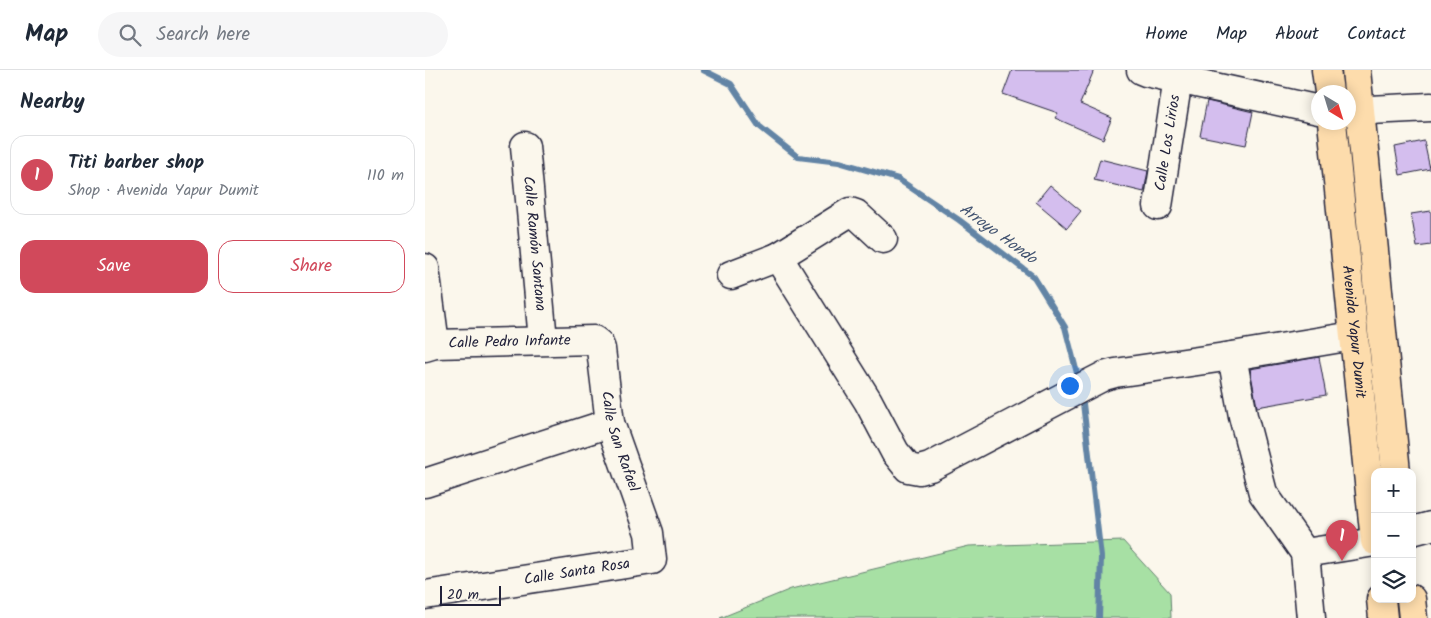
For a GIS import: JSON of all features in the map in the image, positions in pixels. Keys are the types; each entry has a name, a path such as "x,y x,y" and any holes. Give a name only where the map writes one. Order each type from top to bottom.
{"main road":[{"path":"1326,70 1328,85"},
{"name":"Avenida Yapur Dumit","path":"1355,85 1356,70"},
{"name":"Avenida Yapur Dumit","path":"1356,128 1396,468"},
{"name":"Avenida Yapur Dumit","path":"1333,130 1372,513"},
{"path":"1381,603 1383,618"},
{"path":"1411,603 1413,618"}],"street":[{"path":"1141,70 1311,108"},
{"name":"Calle Los Lirios","path":"1159,206 1178,79"},
{"path":"1356,111 1431,108"},
{"name":"Calle Ramón Santana","path":"525,146 543,340"},
{"path":"731,275 778,257 851,212 856,214 883,239"},
{"path":"778,257 868,401 895,452 908,468 919,470 929,467 1104,376 1353,336"},
{"path":"425,268 430,346"},
{"name":"Calle Pedro Infante","path":"430,346 543,340 594,340"},
{"name":"Calle San Rafael","path":"594,340 601,349 611,423 649,533 649,542"},
{"path":"1232,356 1243,416 1263,493 1305,553 1311,618"},
{"path":"425,483 611,423"},
{"path":"1416,530 1431,526"},
{"name":"Calle Santa Rosa","path":"426,591 652,560 649,542"},
{"path":"1305,553 1371,543"}],"green space":[{"path":"1123,541 1170,593 1171,618 720,618 791,589 969,546"}],"building":[{"path":"1012,70 1094,70 1080,104 1112,118 1103,139 1055,118 1058,113 1003,94"},
{"path":"1207,101 1253,112 1246,145 1200,136"},
{"path":"1424,141 1430,169 1400,175 1395,147"},
{"path":"1100,159 1148,171 1144,192 1094,180"},
{"path":"1050,185 1081,211 1067,228 1036,202"},
{"path":"1431,211 1431,245 1417,247 1411,214"},
{"path":"1319,357 1326,395 1257,407 1250,369"}],"waterway":[{"name":"Arroyo Hondo","path":"703,70 731,84 759,126 798,157 839,162 898,179 959,220 1034,277 1065,327 1079,381"},
{"name":"Arroyo Hondo","path":"1082,395 1101,557 1099,618"}],"place":[{"name":"Titi barber shop","path":"1342,561"}]}
